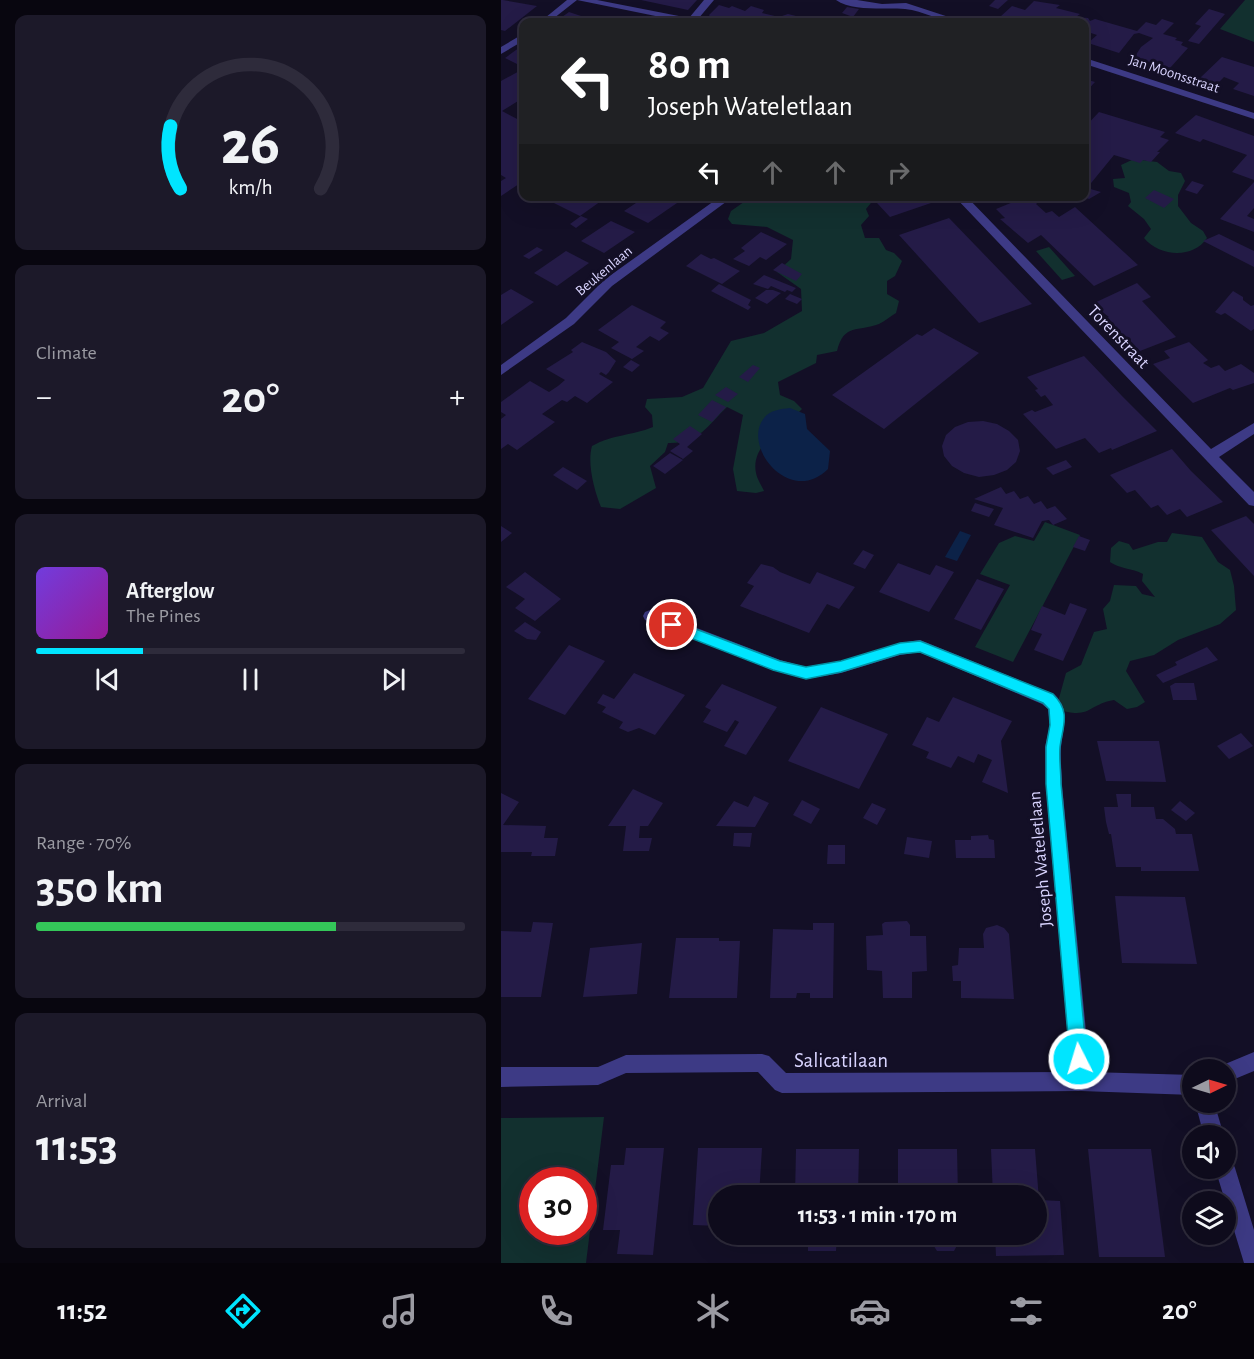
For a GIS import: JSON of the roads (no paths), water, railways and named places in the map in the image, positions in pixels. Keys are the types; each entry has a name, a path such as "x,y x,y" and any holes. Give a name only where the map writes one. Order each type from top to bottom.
{"street":[{"path":"549,18 573,0"},
{"path":"582,0 674,18"},
{"path":"697,18 709,0"},
{"path":"841,0 882,7 908,3 948,18"},
{"path":"501,51 519,40"},
{"name":"Jan Moonsstraat","path":"1089,62 1254,116"},
{"name":"Beukenlaan","path":"501,371 570,321 608,283 722,201"},
{"name":"Torenstraat","path":"964,201 1254,501"},
{"path":"1210,456 1254,428"},
{"name":"Joseph Wateletlaan","path":"650,616 778,666 806,673 841,667 900,649 920,646 1048,699 1056,706 1058,725 1053,747 1054,784 1081,1081"},
{"path":"1236,1069 1254,1061"},
{"name":"Salicatilaan","path":"501,1077 598,1076 626,1064 762,1063 782,1083 1081,1081 1182,1085"},
{"path":"1228,1179 1254,1263"}],"water":[{"path":"790,408 805,414 807,429 830,451 828,469 813,479 799,481 785,477 773,468 764,456 759,443 759,430 766,415 779,409"},
{"path":"960,531 971,535 957,561 945,557"}]}
